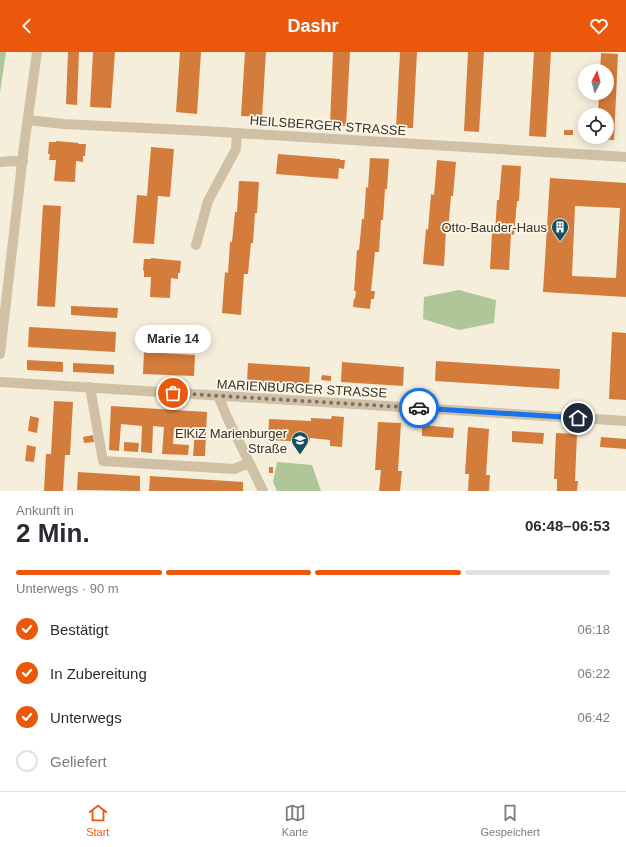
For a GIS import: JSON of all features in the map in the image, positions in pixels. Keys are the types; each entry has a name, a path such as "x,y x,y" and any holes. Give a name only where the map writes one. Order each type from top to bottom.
{"street":[{"path":"0,354 37,52"},
{"name":"HEILSBERGER STRASSE","path":"28,120 69,124 626,157"},
{"path":"196,245 208,201 236,149 237,133"},
{"path":"0,162 23,162"},
{"name":"MARIENBURGER STRASSE","path":"0,382 626,420"},
{"path":"90,387 103,461 234,469 249,463"},
{"path":"218,396 263,491"}],"green space":[{"path":"0,52 6,52 0,93"},
{"path":"459,290 496,300 494,323 459,330 423,319 424,297"},
{"path":"277,462 312,465 321,491 277,491 273,482"}],"building":[{"path":"68,52 79,52 77,105 66,104"},
{"path":"93,52 115,52 111,108 90,107"},
{"path":"180,52 201,52 197,114 176,112"},
{"path":"245,52 266,52 262,117 241,116"},
{"path":"333,52 350,52 346,126 330,125"},
{"path":"400,52 417,52 413,128 396,128"},
{"path":"468,52 484,52 479,132 464,131"},
{"path":"534,52 551,52 546,137 529,136"},
{"path":"601,53 618,54 614,140 614,108 598,108 599,100 614,100 614,64 600,64"},
{"path":"564,130 573,130 573,135 564,135"},
{"path":"56,141 86,144 83,162 76,161 75,182 54,181 56,160 49,160 50,154 48,154 49,142"},
{"path":"151,147 174,149 170,197 158,196 154,244 133,243 137,195 147,196"},
{"path":"278,154 345,160 344,169 339,168 338,179 276,174"},
{"path":"370,158 389,159 383,220 381,220 379,252 375,252 371,291 375,291 374,299 371,299 370,309 353,307 356,291 354,291 357,250 359,250 362,219 364,219"},
{"path":"437,160 456,162 448,231 446,231 444,266 423,264 431,194 434,195"},
{"path":"502,165 521,166 519,201 517,201 514,235 511,234 509,270 490,269 492,233 495,233 497,200 499,200"},
{"name":"Otto-Bauder-Haus","path":"550,178 626,183 626,297 543,292","holes":["575,206 620,208 616,278 572,276"]},
{"path":"239,181 259,182 257,213 255,213 253,243 251,243 248,274 244,274 241,315 222,313 225,272 228,273 230,242 232,242 235,212 237,212"},
{"path":"43,205 61,206 55,307 37,306"},
{"path":"151,258 181,261 178,279 171,278 170,298 150,297 151,277 144,277 143,270 144,259"},
{"path":"71,306 118,308 117,318 71,315"},
{"path":"29,327 116,332 115,352 28,347"},
{"path":"612,332 626,333 626,400 609,399"},
{"path":"144,352 195,355 194,376 143,374"},
{"path":"27,360 63,362 63,372 27,370"},
{"path":"436,361 560,369 559,389 435,381"},
{"path":"342,362 404,367 403,386 341,382"},
{"path":"73,363 114,365 114,374 73,372"},
{"path":"248,363 310,367 309,385 247,381"},
{"path":"322,375 331,376 331,381 321,380"},
{"path":"54,401 73,402 70,455 65,455 63,491 44,491 46,454 51,454"},
{"path":"111,406 207,412 205,456 193,456 195,429 174,428 173,444 189,445 188,455 162,454 164,427 153,426 152,453 141,452 142,426 121,424 119,451 109,450"},
{"path":"30,416 39,418 37,433 28,431"},
{"path":"332,416 344,417 342,447 330,446 330,440 310,438 309,442 268,440 269,419 311,421 311,418 331,419"},
{"path":"378,422 401,423 398,471 402,471 400,491 379,491 381,470 375,470"},
{"path":"422,425 454,428 453,438 422,436"},
{"path":"468,427 489,429 486,475 490,475 489,491 468,491 469,474 465,474"},
{"path":"512,431 544,433 543,444 512,442"},
{"path":"556,433 577,434 575,481 578,481 577,491 557,491 557,479 554,479"},
{"path":"93,435 94,442 84,443 83,437"},
{"path":"601,437 626,439 626,449 600,447"},
{"path":"124,442 139,443 138,452 124,451"},
{"path":"27,445 36,447 34,462 25,461"},
{"path":"269,467 273,467 273,473 269,473"},
{"path":"78,472 140,476 140,491 77,490"},
{"path":"150,476 243,482 243,491 149,491"}],"way so far":[{"path":"173,393 419,408"}],"place":[{"name":"Otto-Bauder-Haus","path":"560,242"},
{"name":"Marie 14","path":"173,393"},
{"name":"ElKiZ Marienburger Straße","path":"300,455"}],"route":[{"path":"419,408 578,418"}]}
